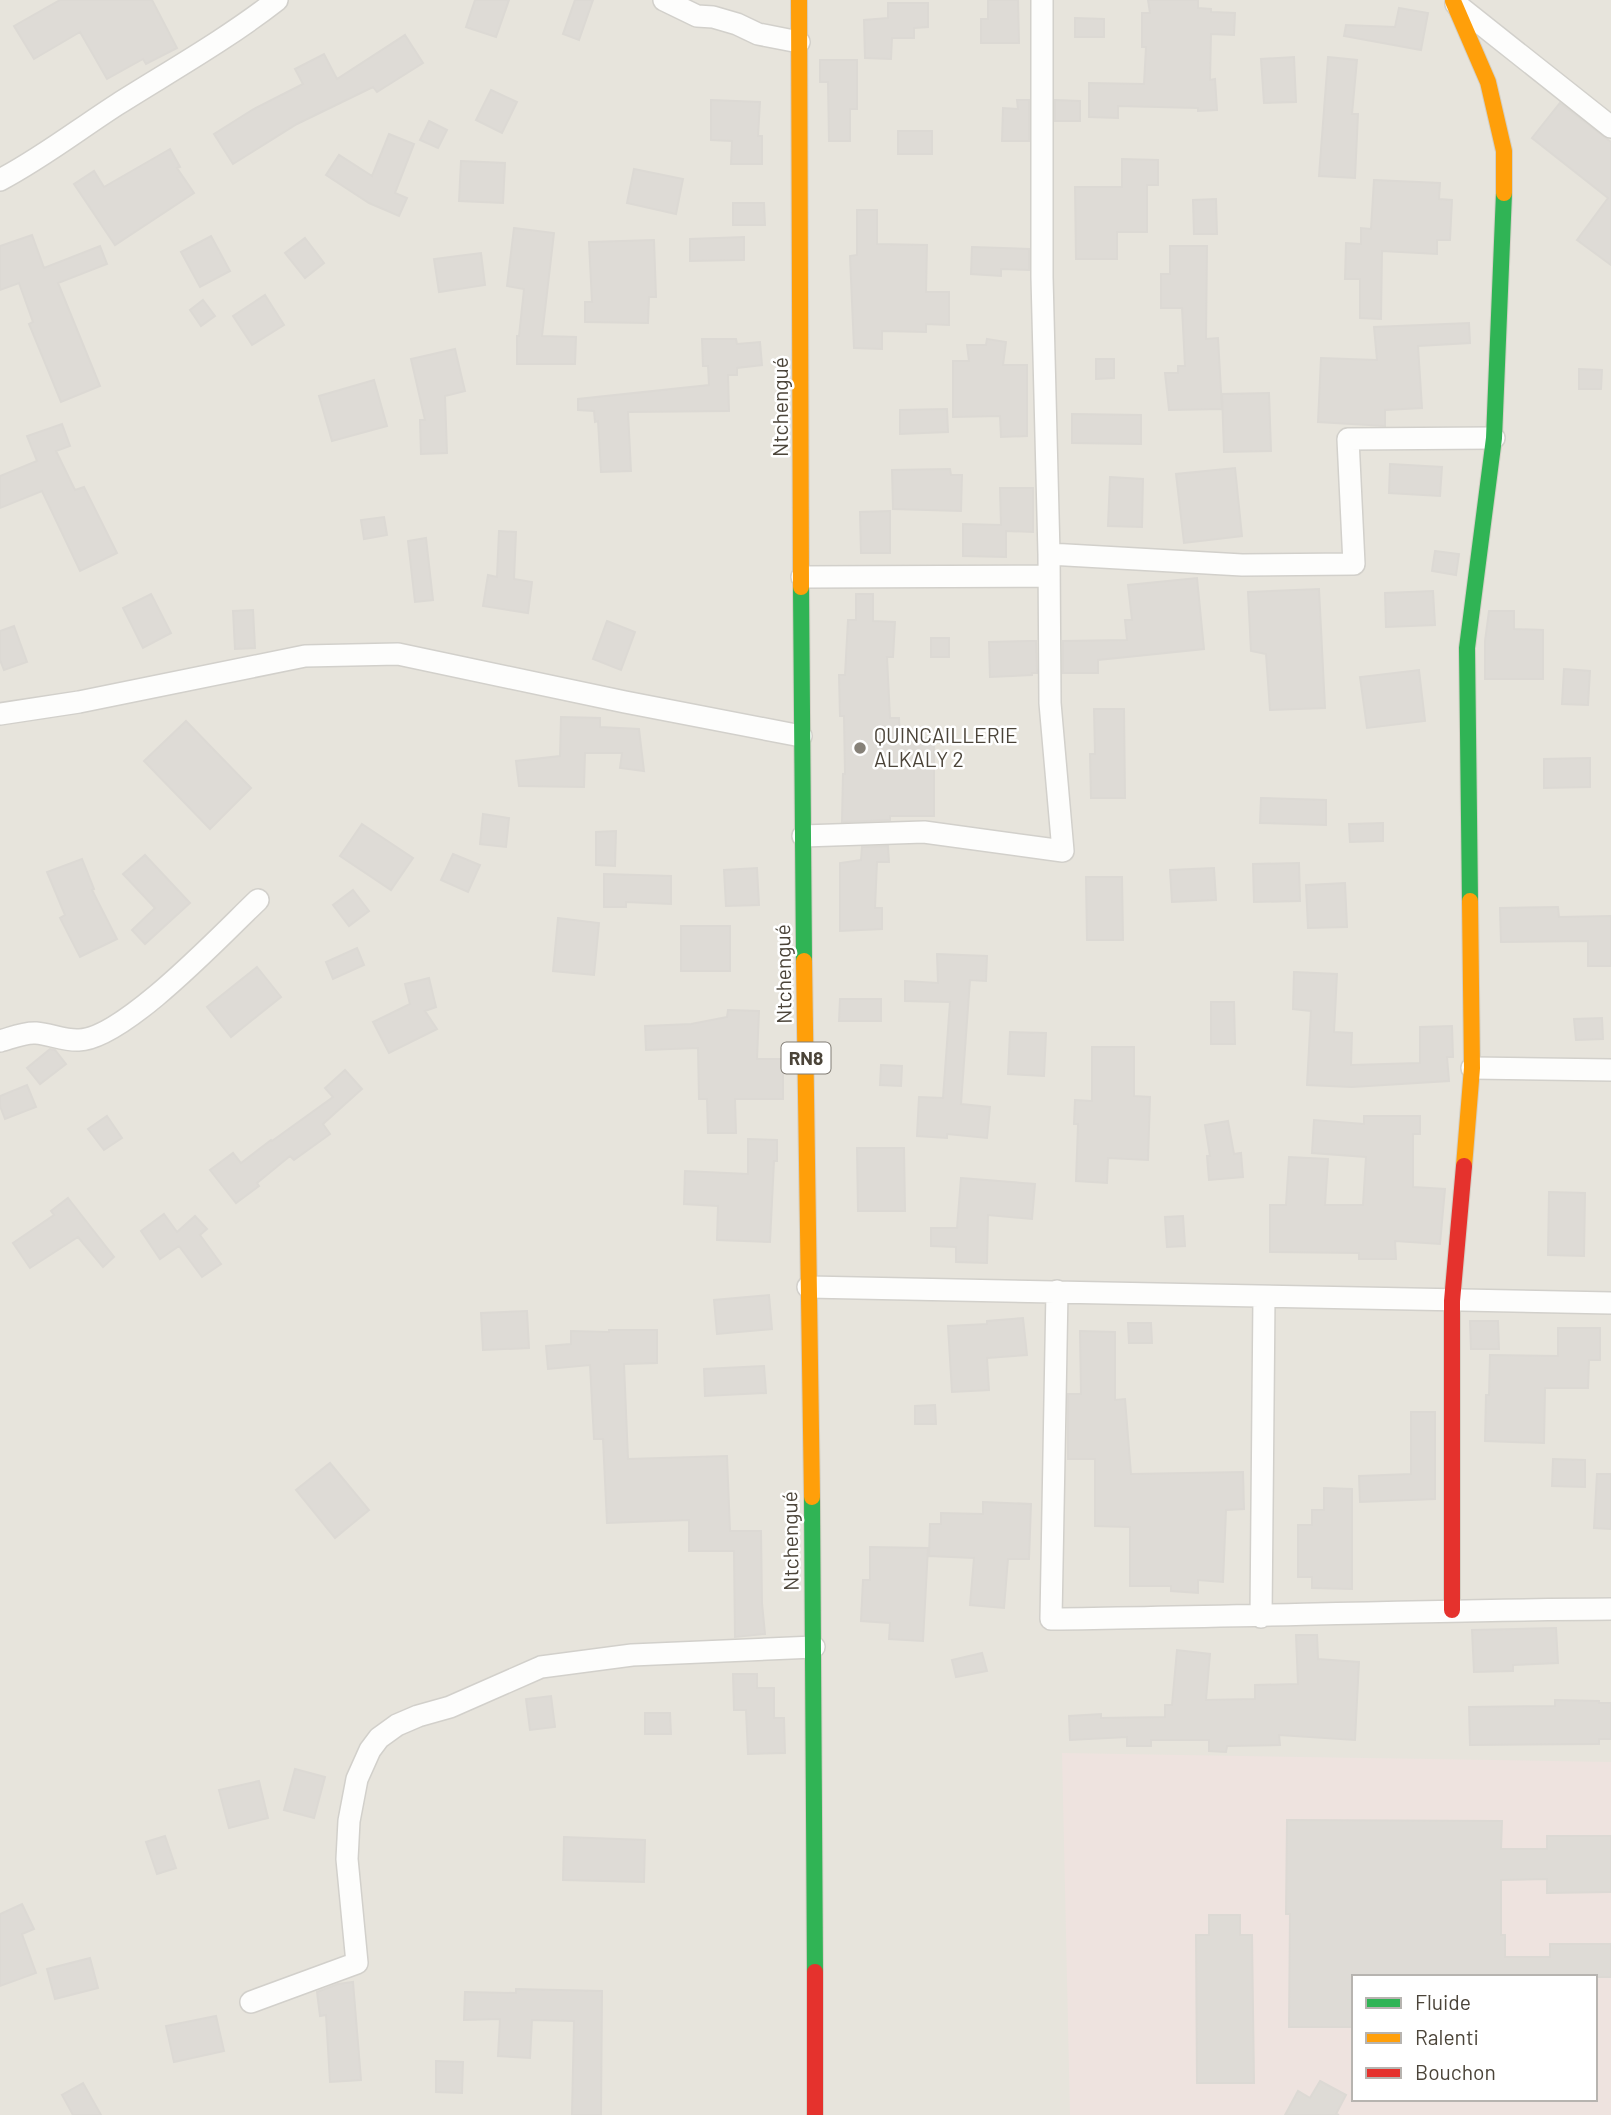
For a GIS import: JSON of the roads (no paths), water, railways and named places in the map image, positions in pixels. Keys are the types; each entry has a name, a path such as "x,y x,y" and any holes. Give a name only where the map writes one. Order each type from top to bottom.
{"main road":[{"name":"Ntchengué","path":"799,0 801,736 814,1647 815,2115"},
{"path":"1452,0 1488,82 1504,151 1504,232 1494,438 1467,648 1472,1068 1452,1301 1452,1610"}],"street":[{"path":"0,180 221,41 277,0"},
{"path":"664,0 697,16 713,17 758,34 799,42"},
{"path":"803,836 924,832 1063,851 1050,703 1042,277 1042,0"},
{"path":"1452,0 1611,127"},
{"path":"1049,554 1242,565 1354,564 1348,439 1494,438"},
{"path":"802,577 1049,576"},
{"path":"0,714 79,702 305,656 398,654 801,736"},
{"path":"0,1041 34,1033 79,1040 101,1034 135,1012 258,900"},
{"path":"1472,1068 1611,1070"},
{"path":"808,1287 1611,1303"},
{"path":"1057,1291 1051,1619 1611,1609"},
{"path":"1261,1617 1264,1297"},
{"path":"251,2002 357,1963 347,1859 349,1821 357,1779 370,1750 379,1738 397,1725 450,1707 541,1667 632,1655 814,1647"}],"place":[{"name":"QUINCAILLERIE ALKALY 2","path":"860,748"}]}
